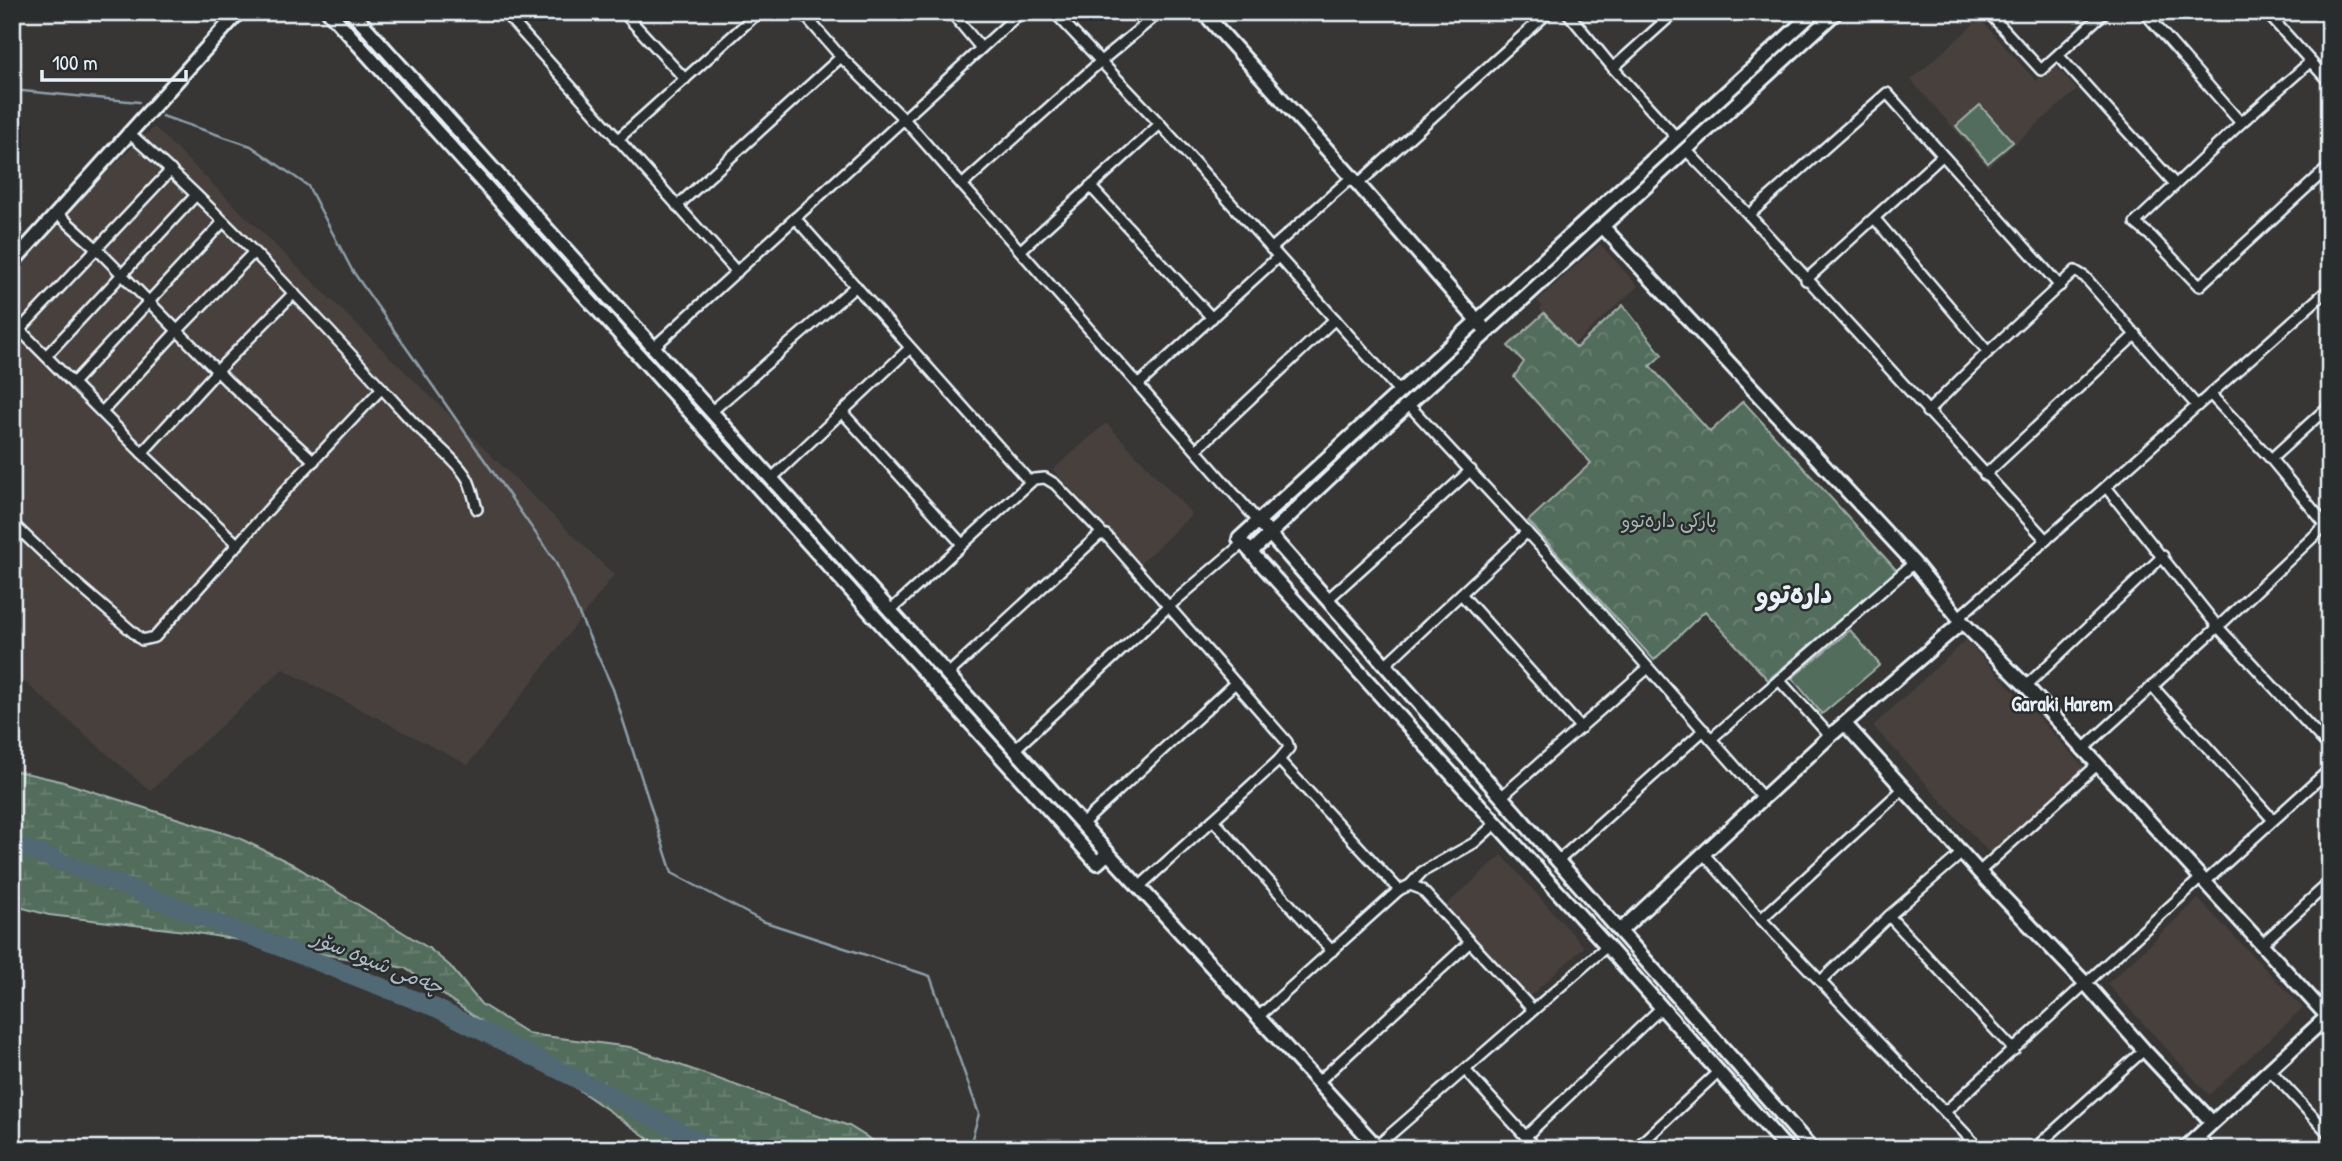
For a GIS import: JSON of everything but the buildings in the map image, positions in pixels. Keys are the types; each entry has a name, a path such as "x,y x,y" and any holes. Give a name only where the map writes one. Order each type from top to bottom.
{"street":[{"path":"12,262 239,12"},
{"path":"329,12 1097,863 1108,853"},
{"path":"352,12 1108,853 1378,1147 1607,946"},
{"path":"504,12 737,272"},
{"path":"623,12 685,79"},
{"path":"802,12 841,57 904,119 1021,250 1812,1149"},
{"path":"951,12 981,48"},
{"path":"654,347 1021,12"},
{"path":"1054,12 1160,124 1399,391"},
{"path":"962,185 1160,12"},
{"path":"1203,12 1488,332"},
{"path":"1271,249 1355,181 1549,12"},
{"path":"1567,12 1613,68 1676,137"},
{"path":"1613,68 1675,12"},
{"path":"1244,544 1258,521 1814,12"},
{"path":"1015,749 1168,607 1244,544 1270,534 1836,12"},
{"path":"1988,12 2041,71 2105,12"},
{"path":"2144,12 2241,123"},
{"path":"2266,12 2330,83"},
{"path":"617,140 753,14"},
{"path":"2058,55 2175,184"},
{"path":"677,206 841,57"},
{"path":"2310,62 2135,223 2199,286 2330,166"},
{"path":"1749,215 1887,93 2060,286"},
{"path":"1021,250 1160,124"},
{"path":"128,132 171,170 293,293 467,478 477,509"},
{"path":"1686,150 1749,215 2046,540"},
{"path":"1807,280 1942,156"},
{"path":"12,338 171,170"},
{"path":"1090,186 1212,318"},
{"path":"46,356 196,195"},
{"path":"58,214 96,248 217,371 314,461"},
{"path":"1592,214 1603,214 1606,219 1603,227"},
{"path":"795,218 1029,481"},
{"path":"1875,219 1988,352"},
{"path":"73,383 223,222"},
{"path":"1603,227 1914,564 1961,620 2026,686 2082,750 2329,1015 2211,1121 2184,1149"},
{"path":"102,412 253,253"},
{"path":"1139,384 1278,257"},
{"path":"1927,412 2075,271 2085,277 2197,406"},
{"path":"712,411 856,286"},
{"path":"1620,931 2046,540 2330,288"},
{"path":"142,453 293,293"},
{"path":"1196,450 1335,319"},
{"path":"12,322 238,545"},
{"path":"1985,475 2136,334"},
{"path":"772,478 910,348"},
{"path":"1430,364 1440,375"},
{"path":"12,523 142,640 155,637 382,388"},
{"path":"2082,750 2328,525 2271,458 2210,394"},
{"path":"1408,404 1527,532 1763,798"},
{"path":"2271,458 2330,405"},
{"path":"842,412 962,544"},
{"path":"724,452 738,440"},
{"path":"1327,600 1471,470"},
{"path":"891,610 1029,481 1040,478 1051,480 1105,535 1287,742 1289,748 1139,887"},
{"path":"2106,487 2218,627 2330,748"},
{"path":"1386,664 1527,532"},
{"path":"948,674 1102,534"},
{"path":"1244,544 1787,1149"},
{"path":"2026,686 2163,556"},
{"path":"1711,738 1914,564"},
{"path":"1461,594 1581,728"},
{"path":"1484,812 1648,668"},
{"path":"1779,680 1830,736"},
{"path":"1082,824 1234,684"},
{"path":"2152,686 2273,820"},
{"path":"1845,724 2211,1121"},
{"path":"1558,861 1704,730"},
{"path":"1279,760 1399,890"},
{"path":"1979,872 2097,765"},
{"path":"1946,1111 2330,769"},
{"path":"1760,919 1903,789"},
{"path":"1213,820 1332,951"},
{"path":"1258,1017 1399,890 1410,885 1422,872 1474,843 1495,824"},
{"path":"1703,853 1760,919 1980,1149"},
{"path":"1821,981 1889,916 1962,853"},
{"path":"2262,944 2330,882"},
{"path":"1410,885 1421,889 1533,1010"},
{"path":"1889,916 2014,1050"},
{"path":"1318,1082 1469,943"},
{"path":"1526,1136 1661,1008"},
{"path":"2034,1149 2144,1050"},
{"path":"2269,1069 2330,1135"},
{"path":"1465,1071 1537,1149"},
{"path":"1635,1149 1718,1072"},
{"path":"2198,1136 2210,1149"},
{"path":"1645,1140 1653,1149"}],"shaded area":[{"path":"1980,19 2036,81 2055,65 2077,90 1988,167 1911,80"},
{"path":"154,127 614,575 468,765 283,669 150,791 12,671 12,262"},
{"path":"1600,244 1638,286 1573,345 1540,309 1542,306 1537,301"},
{"path":"1106,423 1192,514 1140,564 1053,470"},
{"path":"1966,640 2087,770 1992,856 1873,726"},
{"path":"1502,855 1584,947 1528,998 1444,907"},
{"path":"2198,899 2303,1008 2209,1095 2107,984"}],"green space":[{"path":"1980,105 2013,142 1988,163 1956,126"},
{"name":"پارکی دارەتوو","path":"1623,305 1662,355 1650,366 1710,432 1743,401 1898,572 1768,680 1705,611 1654,660 1528,521 1591,463 1514,377 1524,362 1508,346 1544,313 1576,348"},
{"path":"1850,630 1880,665 1822,714 1792,678"},
{"path":"12,770 60,781 239,838 292,864 430,949 450,966 481,1004 529,1034 630,1047 849,1126 886,1149 666,1149 405,968 185,931 49,915 12,905"}],"waterway":[{"path":"12,90 139,102"},
{"path":"162,116 251,146 308,186 352,270 555,561 613,689 672,873 762,921 930,976 979,1114 969,1149"},
{"name":"چەمی شیوە سۆر","path":"12,843 436,1008 715,1149"}],"district":[{"name":"دارەتوو","path":"1794,593"},
{"name":"Garaki Harem","path":"2062,703"}]}
